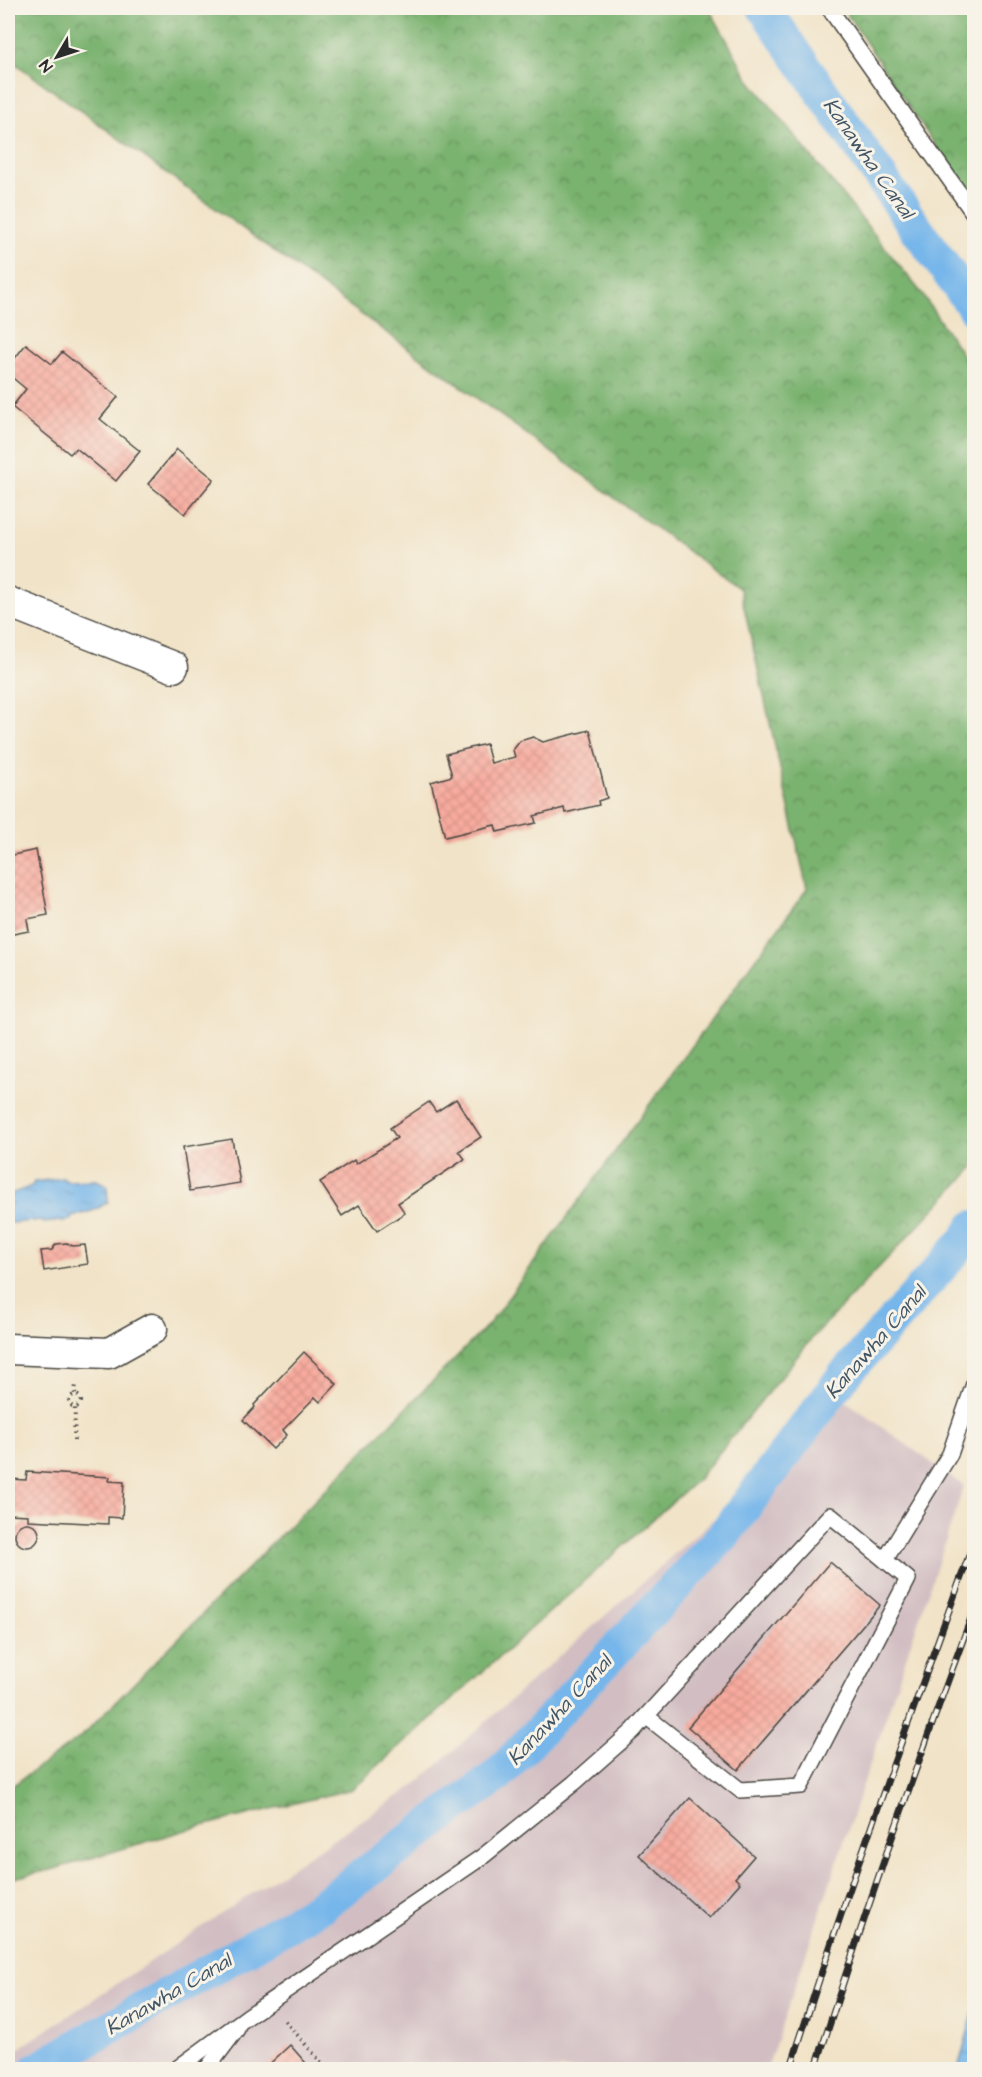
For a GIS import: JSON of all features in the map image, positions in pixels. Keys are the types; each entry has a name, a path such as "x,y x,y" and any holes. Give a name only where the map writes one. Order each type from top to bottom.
{"street":[{"path":"8,602 174,667"},
{"path":"8,1349 109,1353 152,1329"}],"lane":[{"path":"829,8 975,214"},
{"path":"885,1560 950,1454 975,1384"},
{"path":"175,2070 247,2017 482,1857 574,1783 633,1731 646,1716 830,1515 908,1579 801,1786 740,1790 646,1716"},
{"path":"206,2070 247,2017"}],"path":[{"path":"74,1440 75,1407"},
{"path":"282,2018 328,2070"}],"shaded area":[{"path":"846,1401 964,1486 767,2069 8,2070 8,2056 415,1785"}],"green space":[{"path":"8,8 709,8 748,78 920,291 974,372 974,1167 813,1337 698,1479 352,1789 186,1830 51,1870 8,1879 8,1789 82,1736 489,1324 807,889 740,589 8,58"},
{"path":"843,8 974,8 974,196 943,157"}],"water":[{"path":"63,1178 66,1181 96,1180 107,1185 108,1202 95,1210 72,1217 70,1220 43,1223 41,1220 12,1223 8,1221 8,1195 32,1186 34,1182"},
{"path":"974,2009 974,2069 958,2069"}],"building":[{"path":"26,344 52,364 62,352 118,397 100,419 140,451 116,481 76,448 70,454 12,407 26,389 8,374 8,367"},
{"path":"177,449 214,479 185,514 148,484"},
{"path":"590,730 607,798 598,801 599,805 565,813 564,808 534,816 536,823 497,832 495,825 445,837 431,782 452,776 446,754 486,744 491,763 515,757 513,750 520,741 533,737 543,742"},
{"path":"36,850 48,915 27,919 29,931 8,935 8,856"},
{"path":"456,1099 481,1137 459,1151 465,1159 398,1203 405,1213 377,1231 359,1205 342,1216 320,1182 354,1160 356,1164 397,1138 390,1128 429,1102 436,1112"},
{"path":"232,1139 240,1183 190,1191 183,1147"},
{"path":"67,1243 73,1246 85,1245 88,1264 44,1271 41,1251 52,1250 56,1244"},
{"path":"304,1352 337,1384 320,1402 315,1397 283,1430 287,1435 273,1449 243,1420 255,1407 254,1405"},
{"path":"27,1472 110,1477 109,1481 124,1482 122,1518 108,1517 108,1524 28,1520 28,1515 8,1514 8,1479 26,1480"},
{"path":"27,1523 36,1526 39,1535 36,1544 27,1547 18,1544 15,1535 18,1526"},
{"path":"830,1562 880,1605 738,1770 688,1727"},
{"path":"690,1798 754,1856 735,1878 740,1883 709,1918 639,1855"},
{"path":"290,2045 312,2070 263,2070"}],"waterway":[{"name":"Kanawha Canal","path":"764,8 913,224 974,308"},
{"name":"Kanawha Canal","path":"36,2070 318,1908 498,1775 723,1536 842,1378 967,1238 974,1227"}],"railway":[{"path":"790,2070 856,1871 974,1542"},
{"path":"815,2070 852,1954 974,1610"}]}
